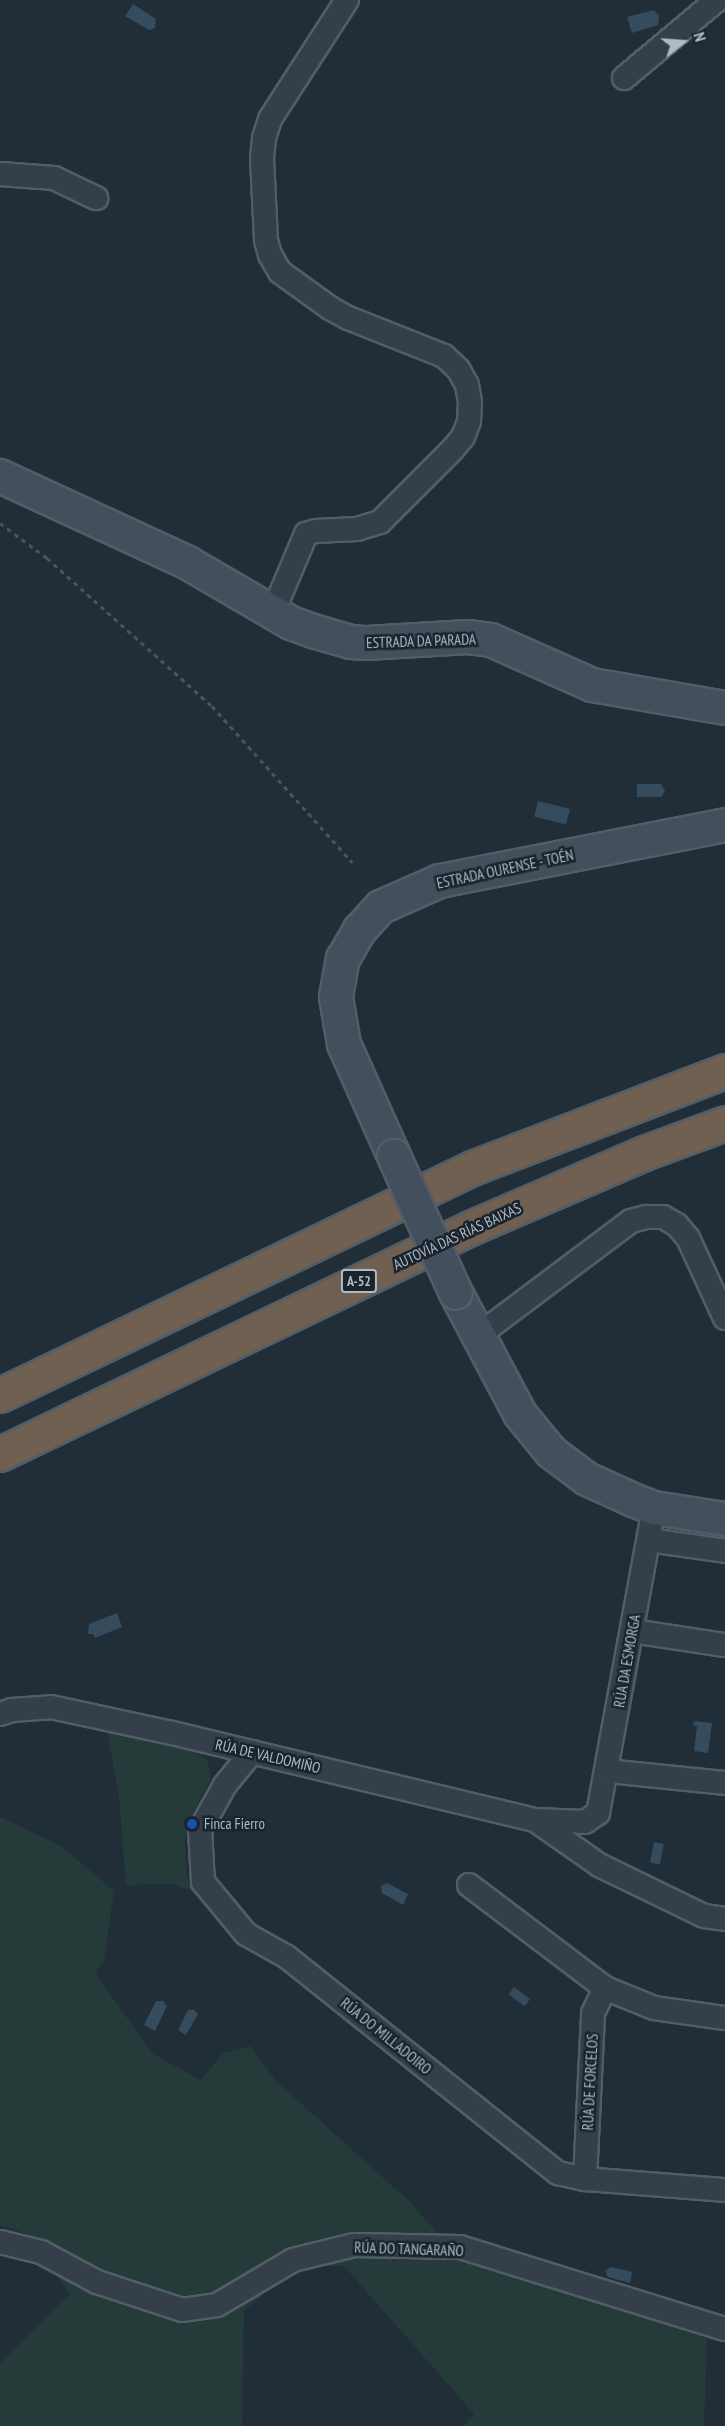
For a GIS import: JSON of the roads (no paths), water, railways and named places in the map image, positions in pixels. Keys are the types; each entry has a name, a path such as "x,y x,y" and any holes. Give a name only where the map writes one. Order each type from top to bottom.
{"highway":[{"path":"0,1395 472,1168 725,1071"},
{"name":"AUTOVÍA DAS RÍAS BAIXAS","path":"0,1454 470,1228 644,1153 725,1123"}],"street":[{"path":"273,612 306,534 315,531 357,529 380,522 453,450 463,437 469,422 470,402 467,385 458,369 444,356 348,318 330,308 280,272 270,255 266,240 262,158 270,119 347,0"},
{"path":"624,78 717,0"},
{"path":"0,174 54,178 96,198"},
{"name":"ESTRADA DA PARADA","path":"0,476 188,563 291,623 351,642 394,643 468,637 491,640 592,685 725,708"},
{"name":"ESTRADA OURENSE - TOÉN","path":"479,1335 456,1293 344,1044 336,997 343,959 360,930 381,907 440,881 725,825"},
{"path":"725,1318 688,1238 677,1225 663,1217 646,1217 631,1221 479,1335 520,1414 551,1452 587,1479 654,1508 725,1519"},
{"name":"RÚA DA ESMORGA","path":"598,1813 654,1508"},
{"path":"649,1539 725,1551"},
{"path":"632,1631 725,1645"},
{"name":"RÚA DE VALDOMIÑO","path":"0,1714 12,1710 51,1707 252,1752 535,1820 585,1822 598,1813"},
{"name":"RÚA DO MILLADOIRO","path":"252,1752 225,1785 200,1830 203,1882 246,1935 287,1957 558,2173 585,2179 725,2190"},
{"path":"607,1771 725,1783"},
{"name":"RÚA DE VALDOMIÑO","path":"535,1820 599,1865 704,1916 725,1919"},
{"path":"469,1885 605,1988 654,2008 725,2018"},
{"name":"RÚA DE FORCELOS","path":"585,2179 593,2013 605,1988"},
{"name":"RÚA DO TANGARAÑO","path":"0,2242 41,2252 97,2283 182,2310 217,2305 293,2260 354,2245 460,2247 725,2329"}],"water":[{"path":"133,4 156,19 155,28 149,30 125,16"},
{"path":"654,10 659,16 658,25 632,33 627,17"},
{"path":"637,784 661,784 665,791 661,797 637,797"},
{"path":"538,801 570,809 566,825 534,817"},
{"path":"117,1613 122,1627 95,1638 93,1634 88,1634 89,1624"},
{"path":"694,1721 712,1723 708,1753 694,1751 697,1726 693,1726"},
{"path":"654,1842 664,1844 660,1865 650,1863"},
{"path":"387,1883 408,1894 403,1905 382,1893 381,1886"},
{"path":"514,1987 530,1999 525,2006 509,1994"},
{"path":"156,2001 163,2001 167,2006 155,2031 144,2025"},
{"path":"188,2010 194,2010 198,2014 186,2035 178,2030"},
{"path":"611,2267 632,2272 630,2283 608,2277 605,2271"}],"place":[{"name":"Finca Fierro","path":"192,1824"}]}
